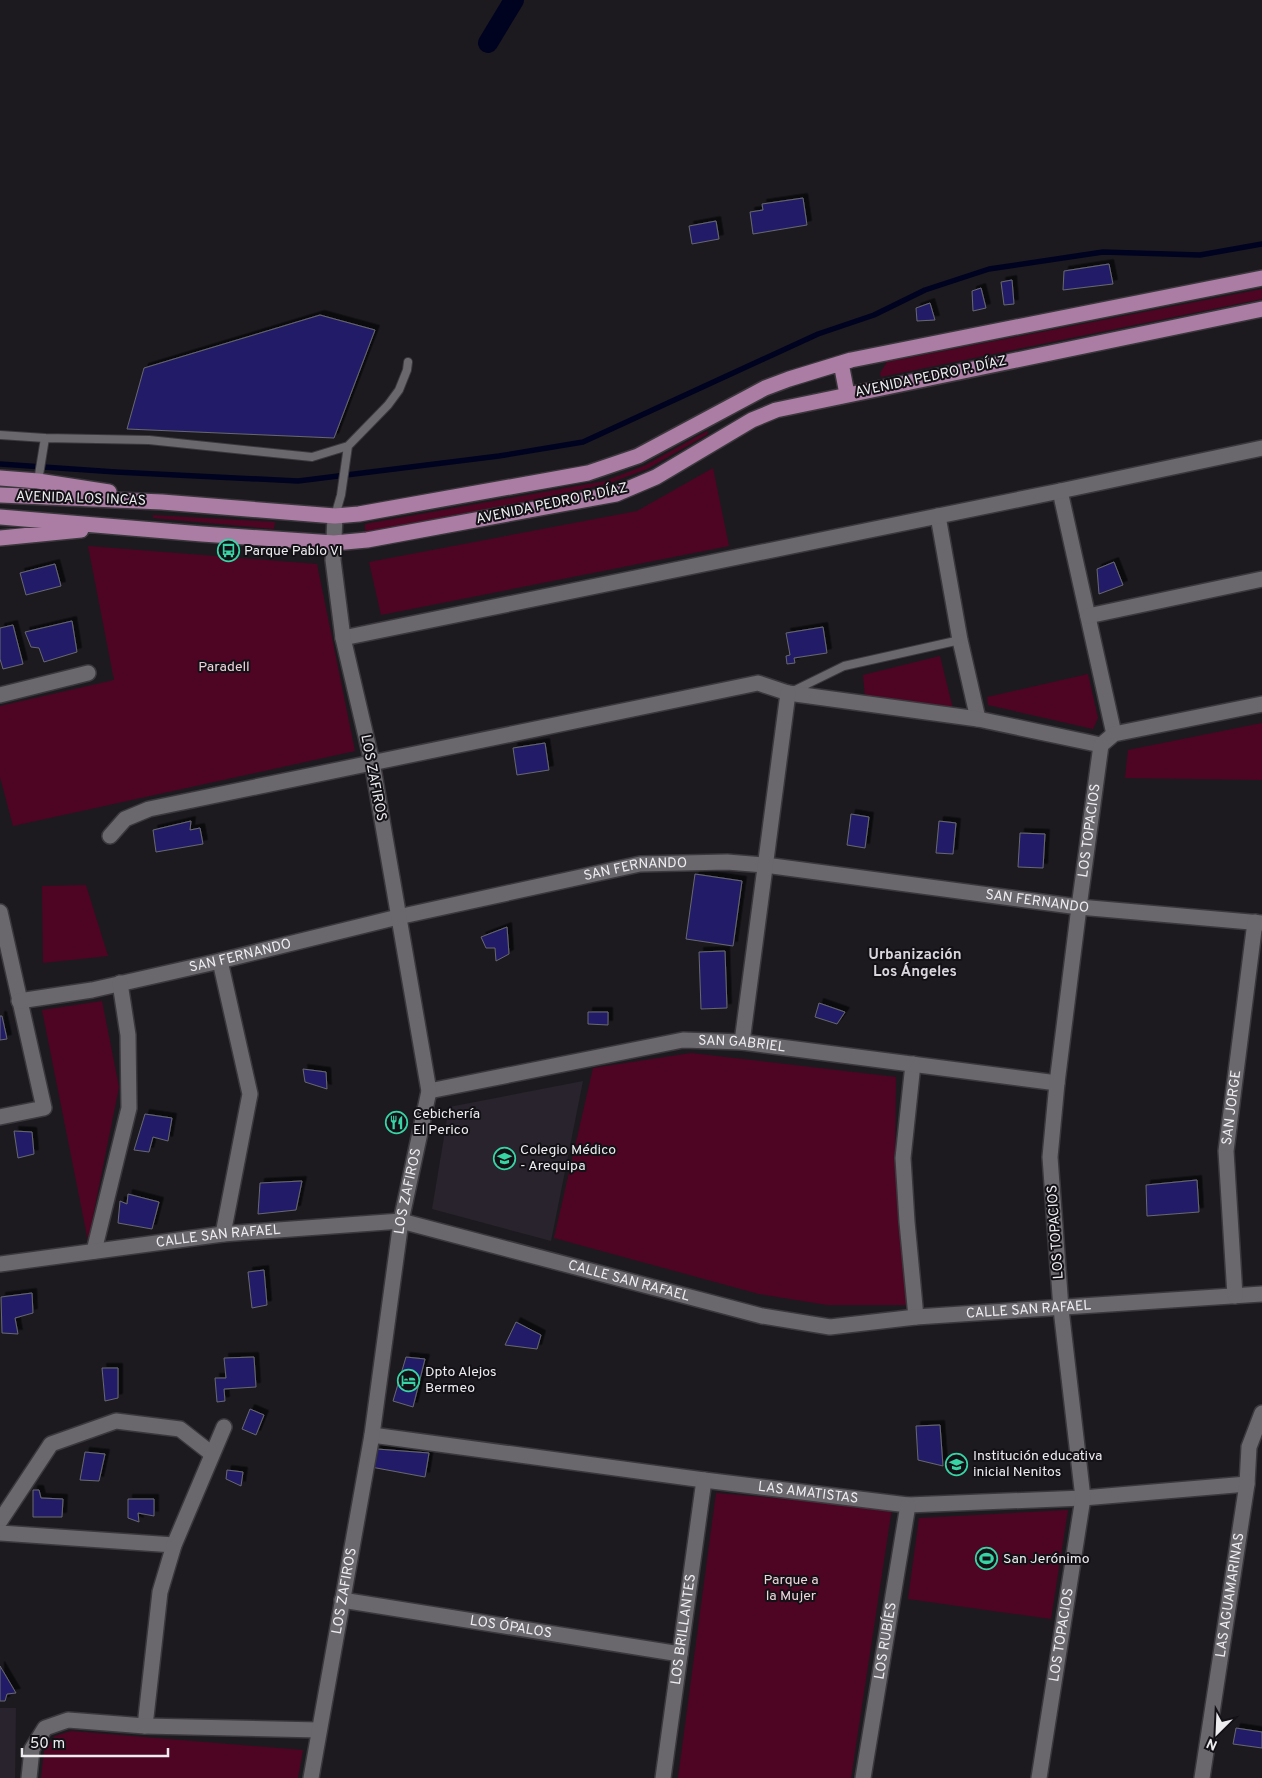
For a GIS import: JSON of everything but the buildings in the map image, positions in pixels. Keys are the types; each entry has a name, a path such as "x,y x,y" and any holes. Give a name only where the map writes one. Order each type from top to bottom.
{"main road":[{"name":"AVENIDA PEDRO P. DÍAZ","path":"162,502 335,516 359,514 588,473 638,456 765,388 841,363 1262,278"},
{"name":"AVENIDA PEDRO P. DÍAZ","path":"114,527 334,543 367,540 616,494 656,477 752,420 776,410 1262,309"},
{"path":"841,363 847,394"},
{"path":"0,478 39,478 162,502"},
{"name":"AVENIDA LOS INCAS","path":"0,496 162,502"},
{"name":"AVENIDA LOS INCAS","path":"0,517 114,527"},
{"path":"0,538 114,527"}],"street":[{"path":"343,638 1262,448"},
{"path":"1060,491 1114,734"},
{"name":"LOS ZAFIROS","path":"311,1778 372,1435 401,1221 429,1091 372,762 343,638 333,560 335,516"},
{"path":"938,516 960,640 978,719"},
{"path":"1088,616 1262,580"},
{"path":"0,695 88,673"},
{"path":"110,836 125,820 149,809 250,790 372,762 758,683 788,693 978,719 1101,745 1114,734 1262,704"},
{"path":"742,1042 788,693"},
{"name":"LOS TOPACIOS","path":"1039,1778 1083,1498 1061,1309 1050,1157 1057,1083 1101,745"},
{"name":"SAN FERNANDO","path":"19,1001 92,990 398,917 640,864 727,862 1079,907 1259,922"},
{"path":"0,912 44,1108 0,1117"},
{"name":"SAN JORGE","path":"1235,1296 1226,1151 1259,922"},
{"path":"220,961 250,1094 223,1234"},
{"path":"94,1251 129,1108 128,1035 120,983"},
{"name":"SAN GABRIEL","path":"429,1091 683,1040 742,1042 1057,1083"},
{"path":"913,1064 903,1158 906,1222 916,1317"},
{"name":"CALLE SAN RAFAEL","path":"0,1264 223,1234 401,1221 762,1316 830,1327 916,1317 1061,1309 1262,1294"},
{"name":"LAS AGUAMARINAS","path":"1202,1778 1247,1484 1255,1459 1249,1447 1262,1413"},
{"path":"0,1521 51,1444 116,1421 180,1429 212,1454"},
{"path":"145,1726 160,1592 174,1545 224,1427"},
{"name":"LAS AMATISTAS","path":"372,1435 704,1480 908,1505 1083,1498 1247,1484"},
{"name":"LOS BRILLANTES","path":"664,1778 704,1480"},
{"name":"LOS RUBÍES","path":"864,1778 908,1505"},
{"path":"0,1533 174,1545"},
{"name":"LOS ÓPALOS","path":"342,1600 680,1654"},
{"path":"29,1778 32,1749 45,1728 68,1720 145,1726 319,1730"}],"lane":[{"path":"0,435 149,440 312,457 348,446 388,405 399,390 408,362"},
{"path":"39,478 45,438"},
{"path":"335,516 342,495 348,446"},
{"path":"788,693 844,666 960,640"}],"shaded area":[{"name":"Colegio Médico - Arequipa","path":"583,1081 551,1241 432,1209 449,1107"},
{"path":"0,1708 16,1708 15,1778 0,1778"}],"green space":[{"path":"1262,289 1262,299 881,377 880,373 887,362"},
{"path":"707,431 708,434 647,469 607,484 365,532 365,524 605,481 644,466"},
{"path":"713,468 729,546 381,615 369,562 637,511"},
{"path":"153,515 275,522 274,529 153,518"},
{"name":"Paradell","path":"88,546 317,564 355,751 13,826 0,777 0,706 114,680"},
{"path":"940,656 953,709 865,697 863,675"},
{"path":"1088,674 1098,718 1093,729 988,705 987,697"},
{"path":"1262,723 1262,780 1125,778 1128,750"},
{"path":"86,885 108,956 43,963 42,886"},
{"path":"102,1001 119,1087 88,1241 42,1010"},
{"path":"691,1053 896,1077 895,1156 909,1305 827,1305 759,1294 554,1238 593,1068"},
{"name":"Parque a la Mujer","path":"716,1493 892,1508 851,1778 678,1778"},
{"name":"San Jerónimo","path":"1068,1510 1051,1619 908,1599 919,1518"},
{"path":"71,1731 303,1750 298,1778 41,1778 44,1751 55,1736"}],"waterway":[{"path":"488,43 514,0"},
{"path":"0,464 298,481 499,456 583,442 818,334 874,315 925,290 989,269 1103,252 1200,255 1262,244"}],"place":[{"name":"Parque Pablo VI","path":"228,551"},
{"name":"Cebichería El Perico","path":"397,1122"},
{"name":"Colegio Médico - Arequipa","path":"504,1158"},
{"name":"Dpto Alejos Bermeo","path":"409,1380"},
{"name":"Institución educativa inicial Nenitos","path":"957,1464"},
{"name":"San Jerónimo","path":"987,1559"}],"district":[{"name":"Urbanización Los Ángeles","path":"915,964"}]}
